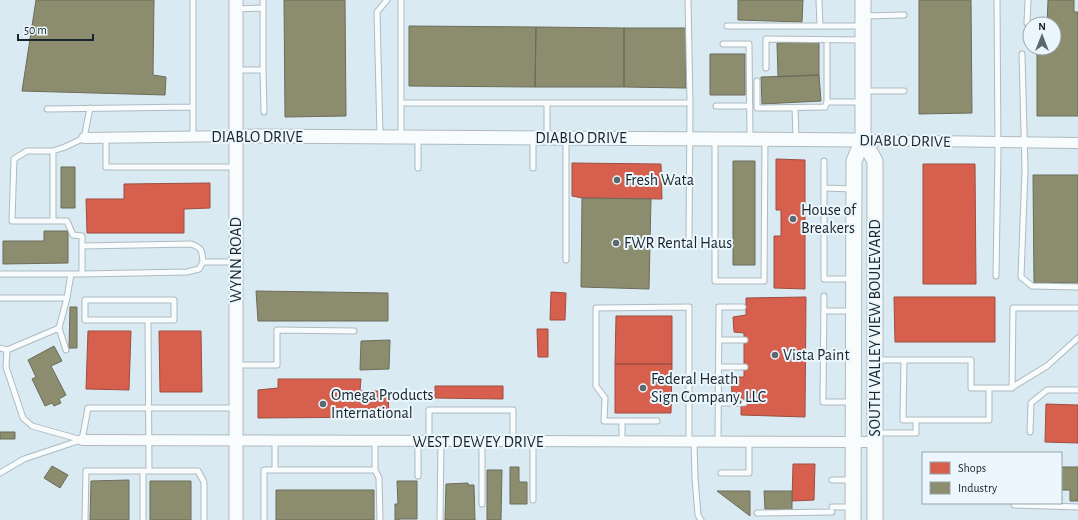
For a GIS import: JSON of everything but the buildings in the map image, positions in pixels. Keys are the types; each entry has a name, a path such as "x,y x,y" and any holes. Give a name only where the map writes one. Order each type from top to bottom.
{"main road":[{"name":"SOUTH VALLEY VIEW BOULEVARD","path":"853,514 854,161 863,140 863,0"},
{"name":"SOUTH VALLEY VIEW BOULEVARD","path":"863,140 875,161 875,520"}],"street":[{"name":"WYNN ROAD","path":"236,4 236,520"},
{"name":"DIABLO DRIVE","path":"84,138 236,136 380,138 796,139 1078,143"},
{"name":"WEST DEWEY DRIVE","path":"82,440 749,443 853,442 875,438"}],"lane":[{"path":"193,0 193,137"},
{"path":"263,0 264,112"},
{"path":"380,138 378,12 387,0"},
{"path":"401,0 401,138"},
{"path":"688,0 691,139 689,241"},
{"path":"819,0 820,26"},
{"path":"996,0 998,142 996,276"},
{"path":"1027,16 1028,0"},
{"path":"236,4 263,8"},
{"path":"766,68 766,39 827,40 863,27 904,15"},
{"path":"727,26 863,27"},
{"path":"757,81 757,108 825,107 827,102 827,40"},
{"path":"723,44 749,44 750,139"},
{"path":"1022,56 1025,170 1021,277 1032,286 1078,287"},
{"path":"236,70 263,70"},
{"path":"827,102 904,91"},
{"path":"401,103 690,103"},
{"path":"546,103 547,138"},
{"path":"716,106 750,106"},
{"path":"47,109 193,107"},
{"path":"82,274 82,236 73,235 67,221 12,221 14,159 27,151 53,151 66,147 84,138 90,108"},
{"path":"795,108 796,139"},
{"path":"106,138 106,167 236,167"},
{"path":"418,138 418,168"},
{"path":"533,138 533,168"},
{"path":"566,138 566,260"},
{"path":"715,139 715,281 764,281 765,139"},
{"path":"53,151 53,221"},
{"path":"824,161 824,279 853,279"},
{"path":"824,188 854,188"},
{"path":"0,274 187,272 199,269 204,262 202,251 198,247 191,244 82,246"},
{"path":"204,262 236,262"},
{"path":"66,350 59,328 67,298 71,274"},
{"path":"824,296 823,402 853,402"},
{"path":"0,298 67,298"},
{"path":"85,300 174,300 174,320 148,320 85,320 85,300"},
{"path":"657,421 604,421 604,398 596,386 596,308 689,307 692,442 698,515 700,520"},
{"path":"718,442 719,307 742,307"},
{"path":"1012,388 1013,308 1078,308"},
{"path":"824,311 853,311"},
{"path":"143,520 149,440 148,320"},
{"path":"0,348 7,350 59,328"},
{"path":"236,364 277,365 277,330 354,331"},
{"path":"875,360 971,360 971,388 1012,388 1048,366 1078,338"},
{"path":"719,340 746,340"},
{"path":"7,350 6,367 23,418 32,426 82,440"},
{"path":"904,360 903,420 989,420 990,388"},
{"path":"719,367 745,367"},
{"path":"1030,432 1031,403 1048,390 1078,390"},
{"path":"719,403 744,403"},
{"path":"82,440 88,408 236,408"},
{"path":"429,442 429,410 513,410 513,442"},
{"path":"875,438 916,434 916,420"},
{"path":"622,421 622,442"},
{"path":"0,473 24,459 82,440"},
{"path":"275,441 275,470"},
{"path":"375,442 375,470 379,478 380,520"},
{"path":"418,442 418,476"},
{"path":"440,520 441,442"},
{"path":"482,442 482,504"},
{"path":"533,442 533,500"},
{"path":"721,473 749,473 749,443"},
{"path":"264,520 264,470 375,470"},
{"path":"85,520 86,471 198,471 204,482 204,520"},
{"path":"832,480 853,480"},
{"path":"1014,505 1078,506"},
{"path":"757,513 832,510 853,514"}],"place":[{"name":"Fresh Wata","path":"617,180"},
{"name":"House of Breakers","path":"793,219"},
{"name":"FWR Rental Haus","path":"616,243"},
{"name":"Vista Paint","path":"775,355"},
{"name":"Federal Heath Sign Company, LLC","path":"643,388"},
{"name":"Omega Products International","path":"323,404"}]}
